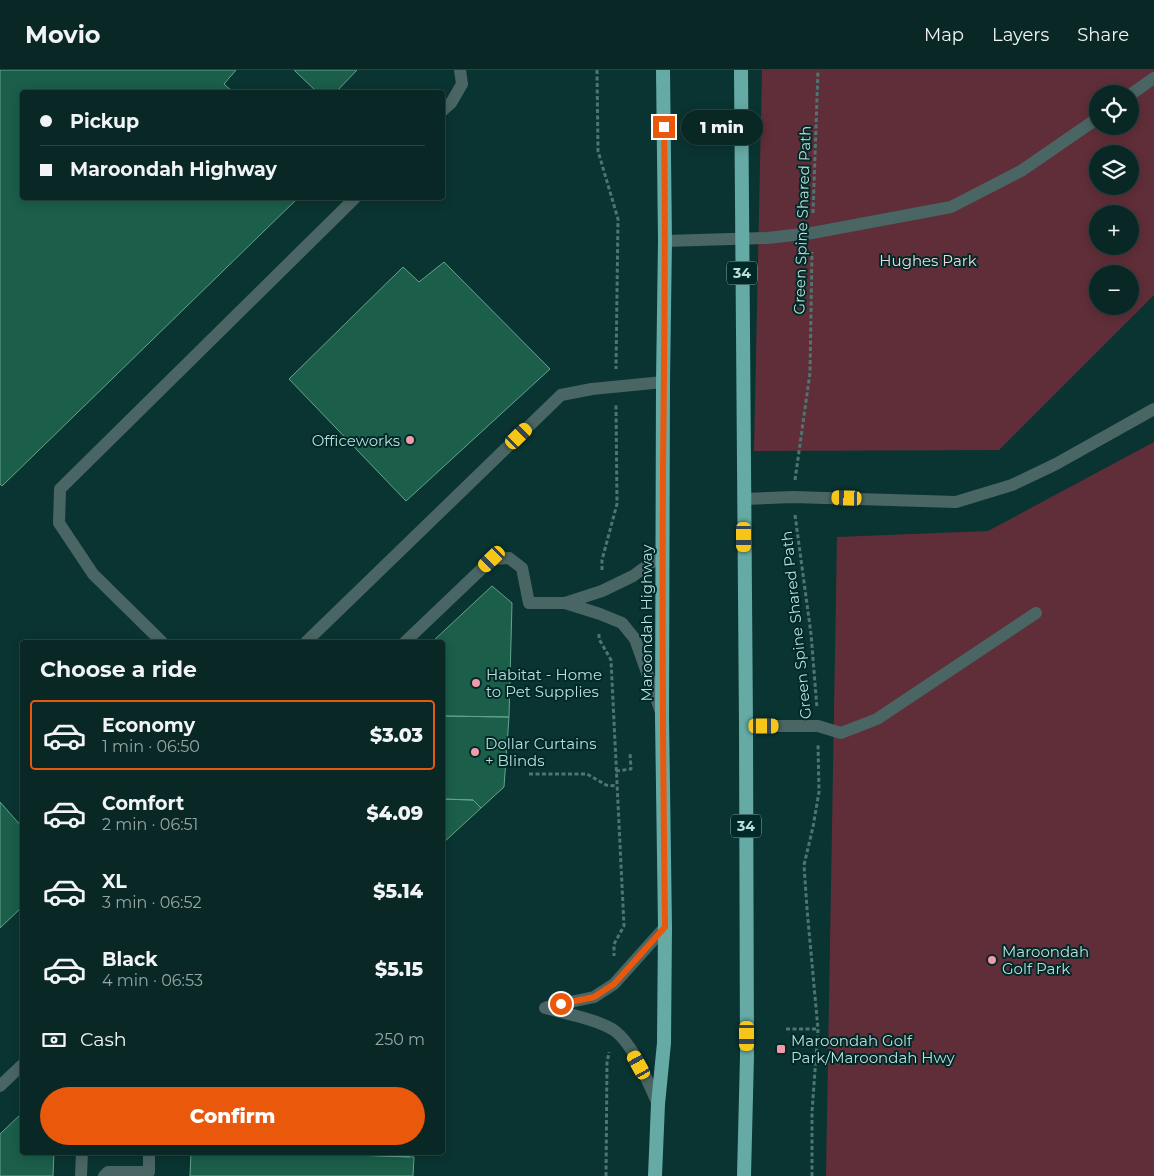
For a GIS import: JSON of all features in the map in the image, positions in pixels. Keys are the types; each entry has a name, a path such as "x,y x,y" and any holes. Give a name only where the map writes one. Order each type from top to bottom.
{"highway":[{"name":"Maroondah Highway","path":"655,1176 658,1104 664,1043 665,927 662,717 665,241 663,70"},
{"name":"34","path":"741,70 747,1056 744,1176"}],"lane":[{"path":"445,108 451,103 462,84 460,70"},
{"path":"1139,89 1154,78"},
{"path":"665,241 766,238 812,233 951,207 1021,171 1089,124"},
{"path":"160,640 93,574 59,524 60,489 353,200"},
{"path":"308,640 561,395 592,389 663,382"},
{"path":"744,499 793,497 956,502 1012,485 1056,464 1154,409"},
{"path":"565,603 602,591 633,576 662,554"},
{"path":"407,640 492,559 509,558 522,568 530,603 565,603 622,623 635,639 662,717"},
{"path":"746,726 818,726 841,734 877,719 1036,613"},
{"path":"658,1104 630,1048 613,1030 600,1024 545,1008 594,997 614,984 665,927"},
{"path":"0,1086 20,1066"},
{"path":"81,1176 82,1155"},
{"path":"104,1176 108,1172 149,1174 149,1155"}],"path":[{"name":"Green Spine Shared Path","path":"812,1176 812,1112 818,1029 804,866 819,792 818,726 811,634 793,497 810,373 812,233 818,70"},
{"path":"616,770 631,769 630,752"},
{"path":"529,774 586,774 606,785 617,786"},
{"path":"786,1029 818,1029"}],"green space":[{"name":"Hughes Park","path":"762,70 1154,70 1154,295 1139,310 1139,265 1089,265 1089,315 1134,315 999,450 754,451"},
{"name":"Maroondah Golf Park","path":"1154,442 1154,1176 826,1176 837,537 988,531"}],"building":[{"path":"0,70 236,70 224,84 231,90 20,90 20,200 296,200 2,486 0,484"},
{"path":"294,70 357,70 338,90 315,90"},
{"name":"Officeworks","path":"444,262 550,369 406,501 289,379 403,267 419,282"},
{"name":"Habitat - Home to Pet Supplies","path":"492,586 512,603 509,717 445,716 445,640 434,640"},
{"name":"Dollar Curtains + Blinds","path":"445,716 509,717 504,787 481,808 473,800 445,799"},
{"path":"445,799 473,800 481,808 445,841"},
{"path":"0,802 20,825 20,909 0,928"},
{"path":"20,1115 20,1155 54,1155 53,1176 0,1176 0,1134"},
{"path":"191,1155 414,1157 413,1176 190,1176"},
{"path":"355,1155 409,1155 409,1157"}],"place":[{"name":"Officeworks","path":"410,440"},
{"name":"Habitat - Home to Pet Supplies","path":"476,683"},
{"name":"Dollar Curtains + Blinds","path":"475,752"},
{"name":"Maroondah Golf Park","path":"992,960"},
{"name":"Maroondah Golf Park/Maroondah Hwy","path":"781,1049"}],"route":[{"path":"561,1004 594,997 614,984 665,927 662,717 664,127"}]}
